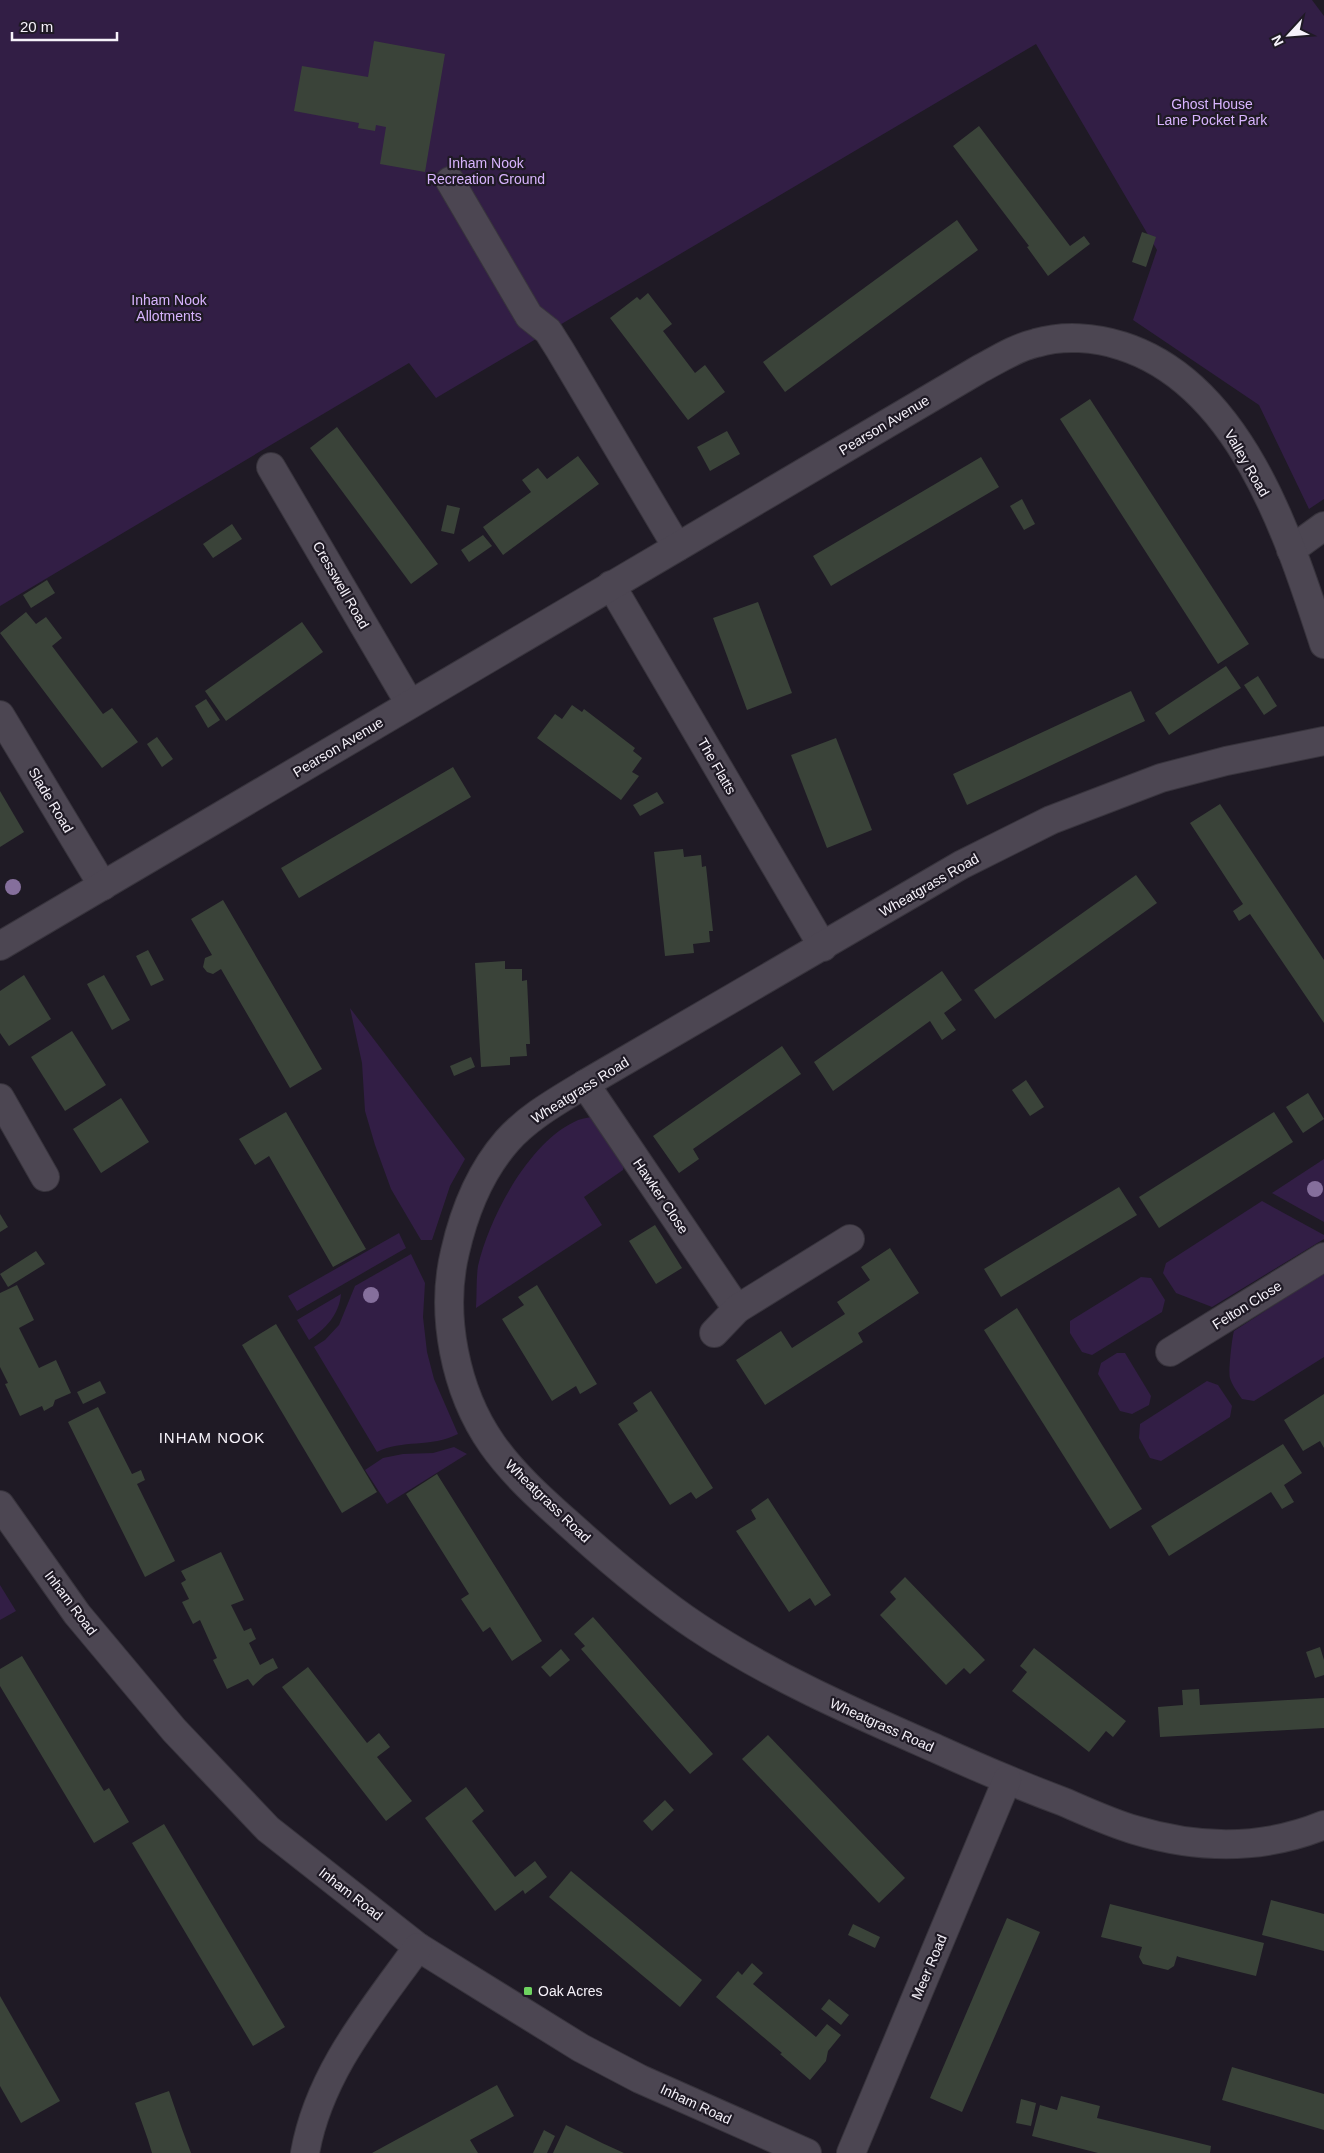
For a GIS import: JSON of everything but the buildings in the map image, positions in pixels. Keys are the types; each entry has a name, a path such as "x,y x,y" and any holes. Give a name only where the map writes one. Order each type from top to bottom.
{"street":[{"path":"450,181 529,316 548,331 677,547"},
{"name":"Pearson Avenue","path":"0,946 978,370 1019,348 1046,341 1071,338 1102,340"},
{"name":"Valley Road","path":"1102,340 1142,352 1172,370 1208,402 1238,441 1257,475 1300,571 1324,644"},
{"name":"Cresswell Road","path":"271,467 410,704"},
{"path":"1291,550 1324,526"},
{"name":"The Flatts","path":"611,586 823,947"},
{"name":"Slade Road","path":"0,715 103,886"},
{"name":"Wheatgrass Road","path":"1324,741 1226,761 1161,778 1051,820 961,865 585,1084 538,1114 509,1139 484,1172 462,1221 451,1268 450,1308 454,1353 466,1391 481,1428 511,1468 545,1503 645,1589 697,1628 827,1701 1007,1780 1132,1829 1197,1844 1252,1844 1278,1839 1324,1825"},
{"name":"Hawker Close","path":"585,1084 737,1309"},
{"path":"0,1098 45,1177"},
{"path":"714,1333 737,1309 850,1239"},
{"name":"Felton Close","path":"1170,1352 1324,1257"},
{"name":"Inham Road","path":"0,1505 77,1614 174,1730 268,1829 418,1947 581,2048 640,2078 807,2153"},
{"name":"Meer Road","path":"851,2153 1007,1780"},
{"path":"305,2153 318,2103 343,2052 418,1947"}],"green space":[{"path":"0,0 1312,0 1324,16 1324,499 1309,509 1259,405 1133,320 1157,250 1036,44 436,398 409,363 0,606"},
{"path":"350,1008 465,1159 450,1186 432,1240 421,1240 391,1189 375,1145 365,1111 362,1063"},
{"path":"592,1117 625,1160 623,1170 584,1197 602,1225 476,1308 477,1271 483,1247 501,1205 513,1184 541,1147 557,1133 576,1121"},
{"path":"1324,1159 1324,1222 1272,1193"},
{"path":"1262,1201 1324,1235 1324,1239 1212,1307 1176,1293 1163,1273 1166,1263"},
{"path":"399,1233 406,1248 297,1311 288,1296"},
{"path":"411,1254 425,1283 423,1317 427,1352 434,1379 458,1434 437,1441 396,1446 377,1452 314,1347 325,1340 339,1325 355,1286"},
{"path":"1324,1273 1324,1357 1254,1401 1242,1399 1230,1378 1230,1355 1234,1331"},
{"path":"1141,1277 1151,1278 1165,1300 1162,1312 1092,1355 1082,1352 1070,1333 1070,1321"},
{"path":"341,1294 338,1308 331,1320 309,1340 297,1320"},
{"path":"1117,1353 1125,1353 1151,1396 1149,1405 1132,1414 1120,1411 1098,1374 1101,1363"},
{"path":"1207,1381 1218,1385 1232,1406 1230,1417 1161,1461 1150,1458 1139,1438 1140,1424"},
{"path":"454,1447 467,1454 387,1504 365,1470 383,1458 403,1454 433,1453"},
{"path":"0,1585 16,1611 0,1620"}],"place":[{"name":"Oak Acres","path":"528,1991"}],"district":[{"name":"INHAM NOOK","path":"212,1437"}],"park label":[{"name":"Ghost House Lane Pocket Park","path":"1212,112"},
{"name":"Inham Nook Recreation Ground","path":"486,172"},
{"name":"Inham Nook Allotments","path":"169,308"}]}
